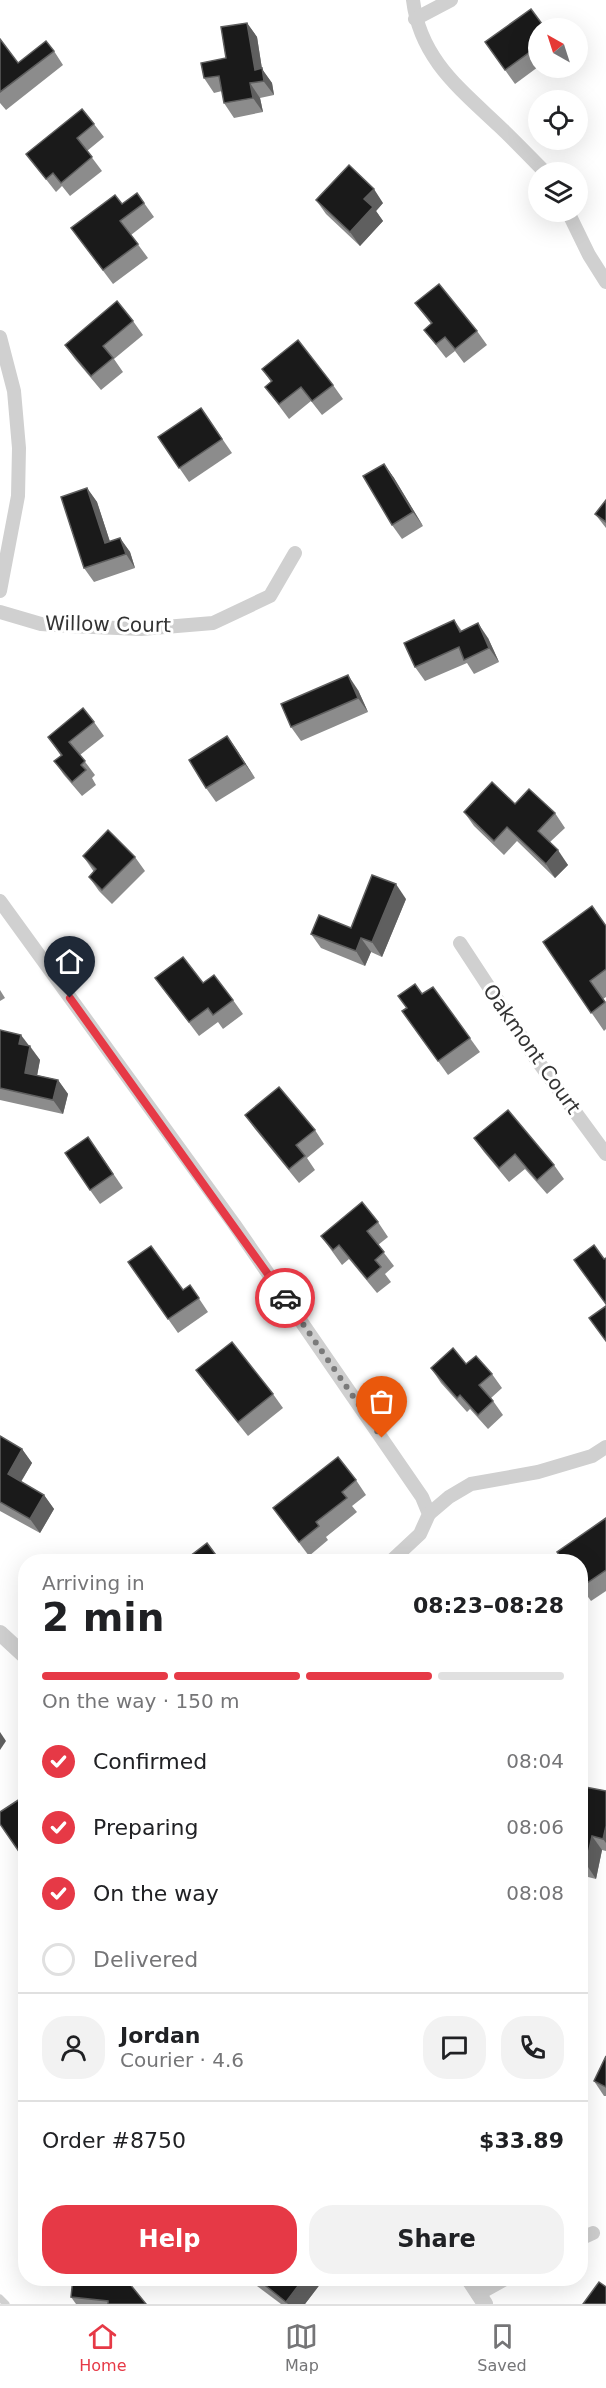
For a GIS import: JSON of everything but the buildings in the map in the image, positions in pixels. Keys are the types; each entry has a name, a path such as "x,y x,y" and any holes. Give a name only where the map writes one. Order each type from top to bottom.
{"street":[{"path":"413,0 415,18 425,44 448,78 534,162"},
{"path":"415,18 451,0"},
{"path":"573,222 589,255 606,282"},
{"path":"0,337 14,391 19,448 18,496 0,591"},
{"name":"Willow Court","path":"0,612 51,625 141,629 213,623 270,596 295,553"},
{"path":"0,901 241,1234 422,1497 429,1514"},
{"name":"Oakmont Court","path":"460,944 534,1056 606,1154"},
{"path":"399,1554 420,1534 429,1514 449,1497 471,1484 538,1472 591,1456 606,1447"},
{"path":"0,1633 18,1650"},
{"path":"473,2286 481,2299 497,2286"}],"lane":[{"path":"0,2298 6,2304"}],"way so far":[{"path":"285,1298 382,1438"}],"route":[{"path":"70,998 285,1298"}]}
